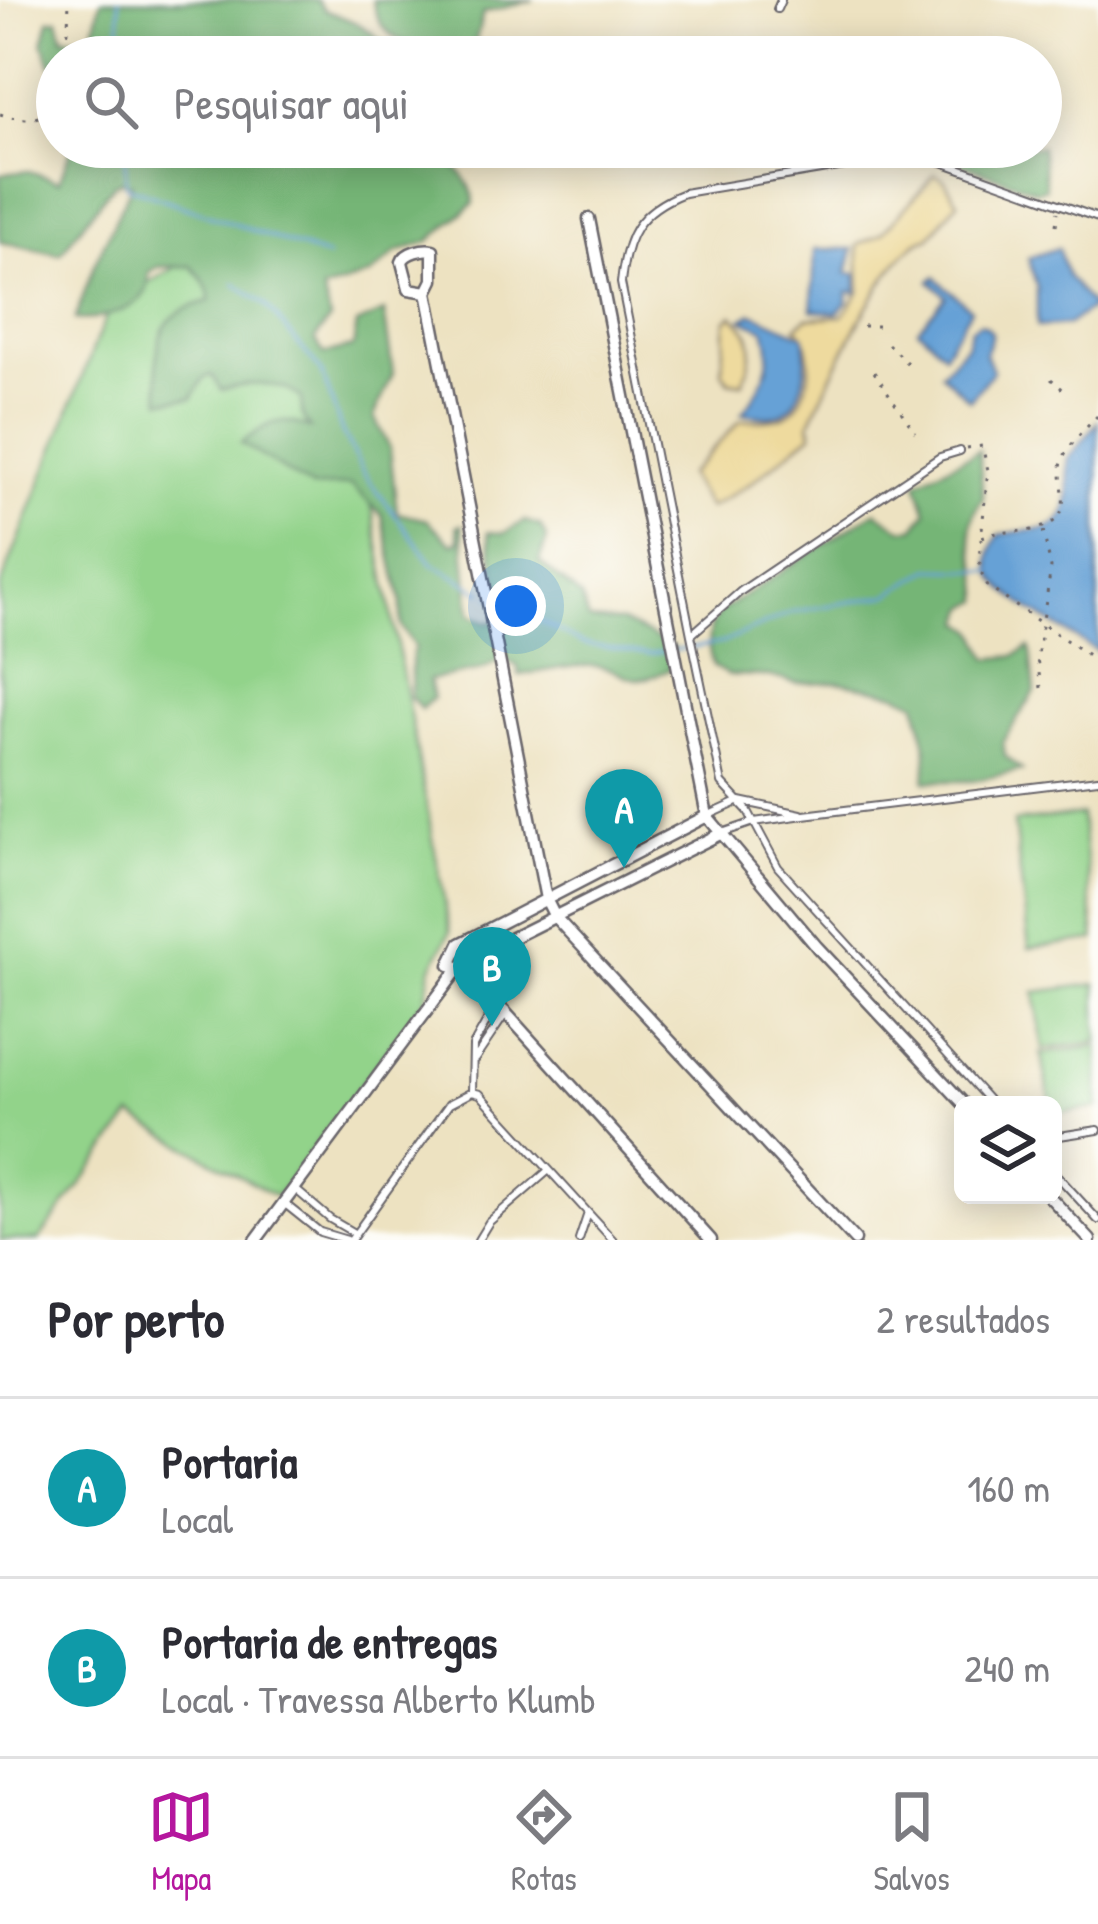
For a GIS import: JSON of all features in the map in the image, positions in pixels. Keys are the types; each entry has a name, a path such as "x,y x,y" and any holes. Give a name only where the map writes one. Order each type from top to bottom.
{"street":[{"path":"589,218 707,816 818,947 956,1096"},
{"path":"427,292 546,899 555,916 855,1240"},
{"path":"256,1240 449,980 460,944 707,816"},
{"path":"454,966 720,834"},
{"path":"454,966 501,1008 711,1240"},
{"path":"1056,1204 1090,1240"}],"lane":[{"path":"833,168 684,193 656,204 636,228 624,254 622,283 722,783 740,801 778,867 985,1096"},
{"path":"956,168 1098,218"},
{"path":"692,635 782,562 940,458 960,452"},
{"path":"720,834 754,822 804,814 1098,778"},
{"path":"707,816 740,801 804,814"},
{"path":"472,1092 479,1030 501,1008"},
{"path":"351,1237 449,1104 472,1092 480,1094 613,1240"},
{"path":"1062,1136 1098,1130"},
{"path":"478,1240 489,1222 549,1170"},
{"path":"1062,1181 1098,1220"},
{"path":"296,1189 351,1237"},
{"path":"285,1204 318,1236 351,1237"},
{"path":"579,1240 588,1213"},
{"path":"318,1236 330,1219"}],"path":[{"path":"68,36 69,0"},
{"path":"0,114 36,119"},
{"path":"1056,225 1059,205"},
{"path":"863,326 881,326"},
{"path":"887,344 912,368"},
{"path":"874,372 915,432"},
{"path":"1051,379 1068,394"},
{"path":"982,537 1005,529 1042,527 1060,513 1065,500 1061,464 1098,415"},
{"path":"960,452 985,448 988,493 979,559 988,587 1098,662"},
{"path":"1041,688 1037,658 1051,568 1042,527"}],"green space":[{"path":"101,0 317,0 324,10 374,36 93,36"},
{"path":"372,0 534,0 483,13 477,36 393,36 381,24"},
{"path":"58,19 63,36 45,36 49,20"},
{"path":"64,168 455,168 468,184 474,203 428,242 397,252 371,275 323,291 330,319 315,339 324,354 353,347 357,324 384,312 393,373 374,417 390,449 397,513 428,520 452,544 459,541 457,526 462,525 471,614 488,623 503,619 508,604 488,532 504,533 525,521 540,526 547,539 539,562 581,597 589,620 622,622 674,647 669,670 644,679 587,666 519,675 518,667 504,658 481,670 429,680 433,698 421,709 410,696 415,648 401,626 401,600 382,515 351,485 312,488 241,443 273,423 310,428 302,416 301,398 262,384 221,390 212,375 204,378 192,398 161,400 157,364 161,336 176,314 210,301 198,273 191,266 158,267 149,272 146,291 133,304 103,317 75,319 132,184 119,181 112,186 60,254 0,242 0,174 29,171 59,181"},
{"path":"973,168 1044,168 1046,188 1037,191"},
{"path":"228,239 359,437 450,932 431,969 426,999 277,1197 132,1116 39,1240 0,1240 0,588 111,303"},
{"path":"979,450 983,498 975,511 971,536 981,600 967,608 963,622 976,631 989,659 1014,656 1029,647 1031,652 1035,692 1003,741 1005,756 1022,770 973,781 925,781 927,751 917,703 842,682 795,683 769,676 728,675 714,667 709,637 721,611 876,511 902,529 914,528 927,512 917,482"},
{"path":"1081,815 1095,940 1029,948 1014,822"},
{"path":"1096,984 1098,1042 1043,1049 1035,992"},
{"path":"1098,1046 1098,1108 1062,1113 1062,1096 1049,1096 1041,1054"}],"sand":[{"path":"935,174 944,179 958,202 929,238 913,245 896,263 879,288 810,422 812,434 751,483 709,508 688,475 740,421 778,418 796,406 807,384 809,358 796,327 807,318 843,316 860,290 858,245 882,234"},
{"path":"732,315 750,338 742,383 729,381 722,372 726,321"}],"water":[{"path":"1058,248 1067,276 1093,307 1068,325 1037,327 1037,287 1028,258"},
{"path":"815,249 853,249 847,273 857,274 857,292 848,292 847,302 837,313 812,310"},
{"path":"935,277 971,309 944,353 918,329 946,296 930,281"},
{"path":"753,313 804,336 805,372 798,396 783,413 771,416 742,413 768,363 764,329 743,319"},
{"path":"980,323 991,333 985,354 993,371 970,400 941,373 966,345 971,328"},
{"path":"1098,422 1098,652 1014,598 996,580 990,563 998,536 1050,527 1059,521 1068,503 1068,459"}],"waterway":[{"path":"119,0 120,36"},
{"path":"126,168 126,186 328,257"},
{"path":"234,283 265,304 322,372 342,432 364,474 433,564 482,592"},
{"path":"491,596 584,644 648,654 722,643 793,612 888,595 930,569 992,571"}],"place":[{"name":"Portaria","path":"624,868"},
{"name":"Portaria de entregas","path":"492,1026"}]}
